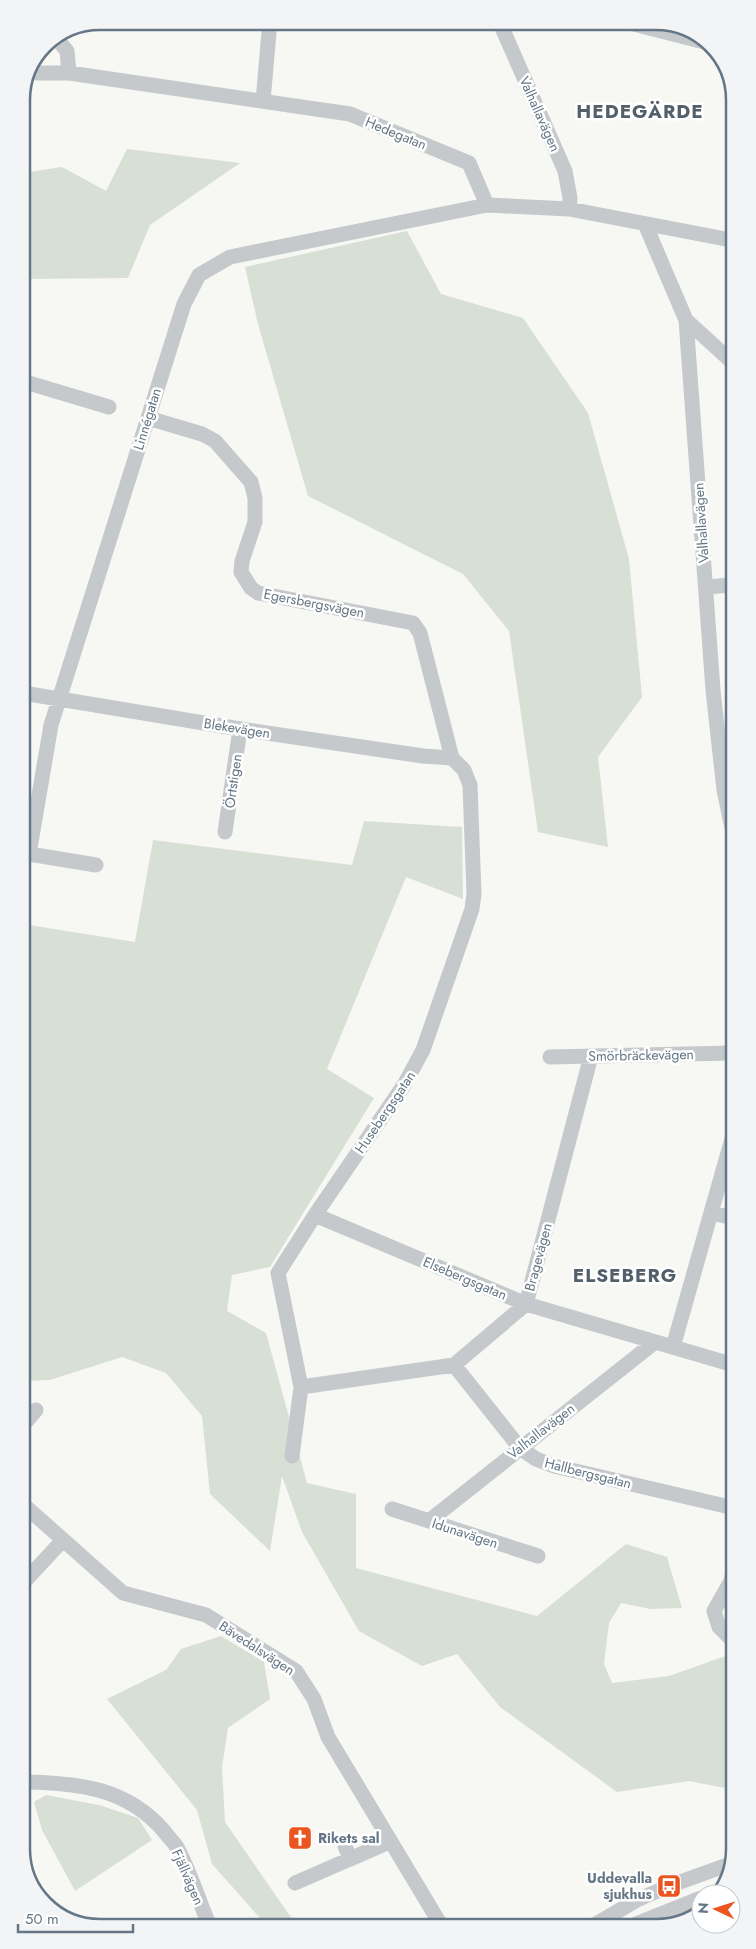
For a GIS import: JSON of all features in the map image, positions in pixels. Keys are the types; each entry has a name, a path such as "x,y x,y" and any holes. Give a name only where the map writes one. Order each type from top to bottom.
{"street":[{"path":"263,101 269,30"},
{"name":"Valhallavägen","path":"503,30 564,171 570,198 569,209"},
{"path":"657,30 690,38"},
{"path":"60,43 66,52 69,73"},
{"name":"Hedegatan","path":"35,73 69,73 350,114 469,163 487,205"},
{"path":"487,205 569,209 726,239"},
{"name":"Linnégatan","path":"30,833 51,725 184,304 199,274 230,257 487,205"},
{"name":"Valhallavägen","path":"645,224 686,320 713,690 726,775"},
{"path":"686,320 726,356"},
{"path":"30,387 109,407"},
{"name":"Egersbergsvägen","path":"148,418 202,434 214,441 251,482 255,498 255,522 242,561 241,572 252,588 258,593 413,623 420,633 452,758"},
{"path":"706,587 726,585"},
{"name":"Blekevägen","path":"30,694 240,729 423,756 452,758"},
{"name":"Örtstigen","path":"225,832 240,729"},
{"name":"Husebergsgatan","path":"292,1456 301,1387 278,1274 315,1215 415,1068 469,924 474,894 470,785 464,770 452,758"},
{"path":"30,854 96,865"},
{"name":"Smörbräckevägen","path":"550,1057 726,1053"},
{"name":"Bragevägen","path":"454,1365 526,1304 590,1056"},
{"path":"673,1347 726,1161"},
{"path":"712,1213 726,1216"},
{"name":"Elsebergsgatan","path":"315,1215 526,1304 726,1363"},
{"name":"Valhallavägen","path":"429,1521 654,1342"},
{"path":"301,1387 454,1365"},
{"name":"Hallbergsgatan","path":"454,1365 520,1448 536,1459 554,1466 726,1506"},
{"path":"30,1417 36,1410"},
{"name":"Idunavägen","path":"392,1509 538,1556"},
{"name":"Bävedalsvägen","path":"30,1511 123,1593 206,1615 296,1671 314,1699 328,1737 433,1919"},
{"path":"30,1576 63,1540"},
{"path":"726,1588 714,1611 719,1627 726,1634"},
{"name":"Fjällvägen","path":"30,1782 81,1786 109,1793 134,1803 156,1823 178,1848 207,1919"},
{"path":"294,1883 348,1852 389,1842"},
{"path":"604,1919 636,1900 723,1866"},
{"path":"648,1919 691,1902"}],"shaded area":[{"path":"127,149 240,163 150,225 128,278 30,279 30,172 62,167 106,191"},
{"path":"407,231 441,294 523,318 588,413 629,559 642,697 598,757 608,847 538,832 509,631 463,574 308,496 258,324 245,267"},
{"path":"364,821 462,827 463,899 406,877 327,1069 374,1098 270,1267 232,1275 227,1311 266,1333 307,1483 356,1494 356,1568 537,1616 626,1544 667,1557 682,1608 651,1609 621,1603 609,1623 604,1664 612,1683 669,1676 726,1656 726,1788 689,1781 617,1792 500,1707 457,1654 422,1666 359,1631 302,1532 282,1476 270,1551 210,1494 202,1416 166,1373 122,1357 50,1380 30,1381 30,925 135,942 153,840 352,865"},
{"path":"221,1636 264,1662 270,1699 228,1728 222,1767 225,1822 292,1919 261,1919 212,1864 197,1810 107,1699 166,1670 181,1649"},
{"path":"46,1795 99,1805 138,1818 152,1840 75,1891 42,1830 34,1802"}],"place":[{"name":"Rikets sal","path":"300,1838"},
{"name":"Uddevalla sjukhus","path":"669,1886"}],"district":[{"name":"HEDEGÄRDE","path":"640,111"},
{"name":"ELSEBERG","path":"625,1275"}]}
